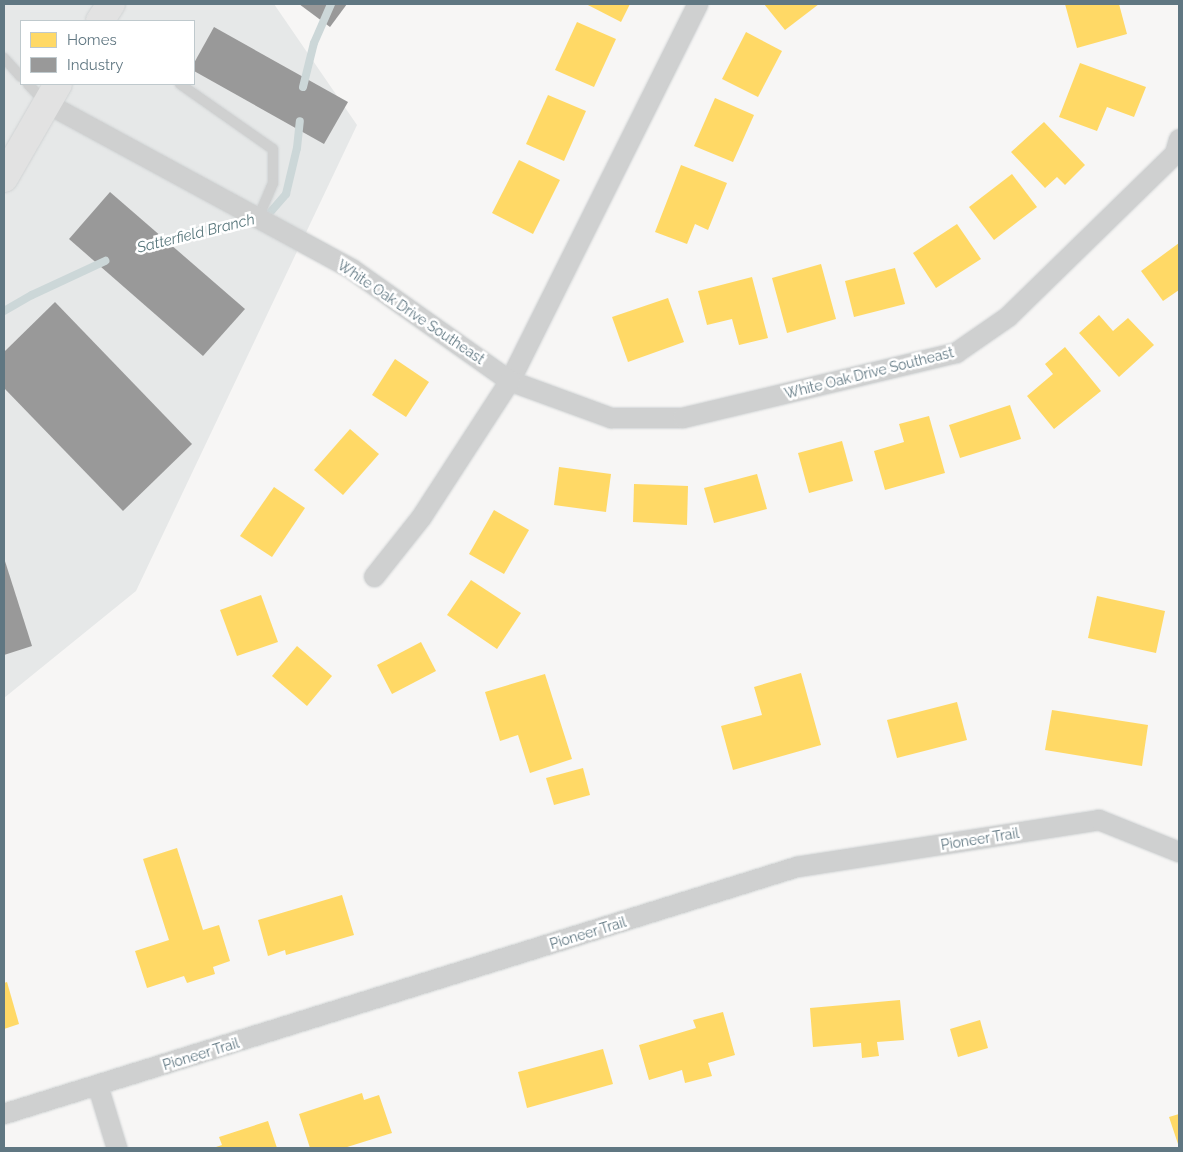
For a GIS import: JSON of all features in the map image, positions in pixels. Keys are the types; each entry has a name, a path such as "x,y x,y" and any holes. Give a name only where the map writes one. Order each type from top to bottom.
{"street":[{"path":"374,577 421,518 510,381 698,4"},
{"path":"4,178 44,90"},
{"name":"White Oak Drive Southeast","path":"44,90 258,218 353,270 510,381 611,418 683,418 956,353 1008,317 1175,154 1179,140"},
{"name":"Pioneer Trail","path":"4,1114 797,867 1100,820 1179,850"},
{"path":"98,1086 117,1148"}],"lane":[{"path":"4,58 20,76"},
{"path":"181,85 273,148 273,183 258,218"}],"shaded area":[{"path":"4,4 274,4 357,125 136,591 4,698"}],"building: Homes":[{"path":"586,4 630,4 621,22"},
{"path":"764,4 819,4 785,30"},
{"path":"1065,4 1119,4 1127,34 1077,48"},
{"path":"577,22 616,39 594,87 555,70"},
{"path":"746,32 782,51 758,97 722,79"},
{"path":"1080,63 1146,87 1134,117 1107,107 1097,131 1059,117"},
{"path":"548,95 586,111 564,161 526,144"},
{"path":"715,98 754,115 733,162 694,146"},
{"path":"1044,122 1085,165 1065,185 1057,177 1045,188 1011,152"},
{"path":"519,160 560,180 533,234 492,213"},
{"path":"681,165 727,183 708,230 695,224 687,244 655,232"},
{"path":"1012,174 1037,207 994,240 969,207"},
{"path":"957,224 981,259 936,288 913,253"},
{"path":"1179,243 1179,290 1163,301 1141,271"},
{"path":"821,264 836,319 787,333 772,278"},
{"path":"895,268 905,304 854,317 845,281"},
{"path":"752,277 768,338 739,345 732,319 707,325 698,291"},
{"path":"668,298 684,342 628,362 612,317"},
{"path":"1099,315 1113,331 1128,318 1154,345 1119,377 1079,333"},
{"path":"1065,347 1101,391 1054,429 1027,396 1053,374 1045,364"},
{"path":"395,359 429,382 406,417 372,395"},
{"path":"1010,405 1021,439 960,458 949,425"},
{"path":"929,416 945,473 885,490 874,451 904,442 899,424"},
{"path":"350,429 379,454 343,495 314,470"},
{"path":"842,441 853,481 809,493 798,453"},
{"path":"559,467 611,474 606,512 554,505"},
{"path":"757,474 767,509 714,523 704,488"},
{"path":"634,484 688,486 687,525 633,522"},
{"path":"274,487 305,508 272,557 240,536"},
{"path":"494,510 529,530 504,574 469,554"},
{"path":"471,580 521,613 497,649 447,615"},
{"path":"261,595 278,642 237,656 220,610"},
{"path":"1097,596 1165,611 1156,653 1088,638"},
{"path":"421,642 436,671 392,694 377,665"},
{"path":"297,646 332,676 307,706 272,676"},
{"path":"801,673 821,745 733,770 721,726 762,715 754,687"},
{"path":"545,674 572,759 530,773 518,735 500,741 485,692"},
{"path":"957,702 967,740 897,758 887,720"},
{"path":"1052,710 1148,725 1142,766 1045,750"},
{"path":"583,768 590,795 554,805 546,778"},
{"path":"177,848 203,930 219,925 230,961 213,967 215,974 187,983 184,976 147,988 135,951 169,940 143,859"},
{"path":"342,895 354,935 286,955 285,950 268,956 258,920"},
{"path":"7,982 19,1024 4,1029 4,983"},
{"path":"900,1000 904,1040 877,1042 879,1056 862,1058 861,1043 813,1047 810,1008"},
{"path":"723,1012 735,1055 708,1063 712,1076 685,1083 682,1070 649,1080 639,1045 696,1028 693,1020"},
{"path":"980,1020 988,1048 958,1057 950,1029"},
{"path":"603,1049 613,1084 527,1108 518,1072"},
{"path":"362,1093 364,1100 379,1095 392,1133 344,1148 310,1148 299,1114"},
{"path":"1179,1114 1179,1147 1169,1117"},
{"path":"268,1121 277,1148 213,1148 222,1145 219,1137"}],"building: Industry":[{"path":"299,4 347,4 330,27"},
{"path":"214,27 348,102 324,144 195,72 195,61"},
{"path":"110,192 245,309 203,356 69,239"},
{"path":"55,302 192,444 123,511 4,388 4,352"},
{"path":"4,558 32,646 4,655"}],"waterway":[{"name":"Satterfield Branch","path":"303,87 314,43 331,4"},
{"name":"Satterfield Branch","path":"156,243 198,231 236,227 267,216 286,194 297,148 300,121"},
{"name":"Satterfield Branch","path":"4,311 32,295 105,261"}]}
